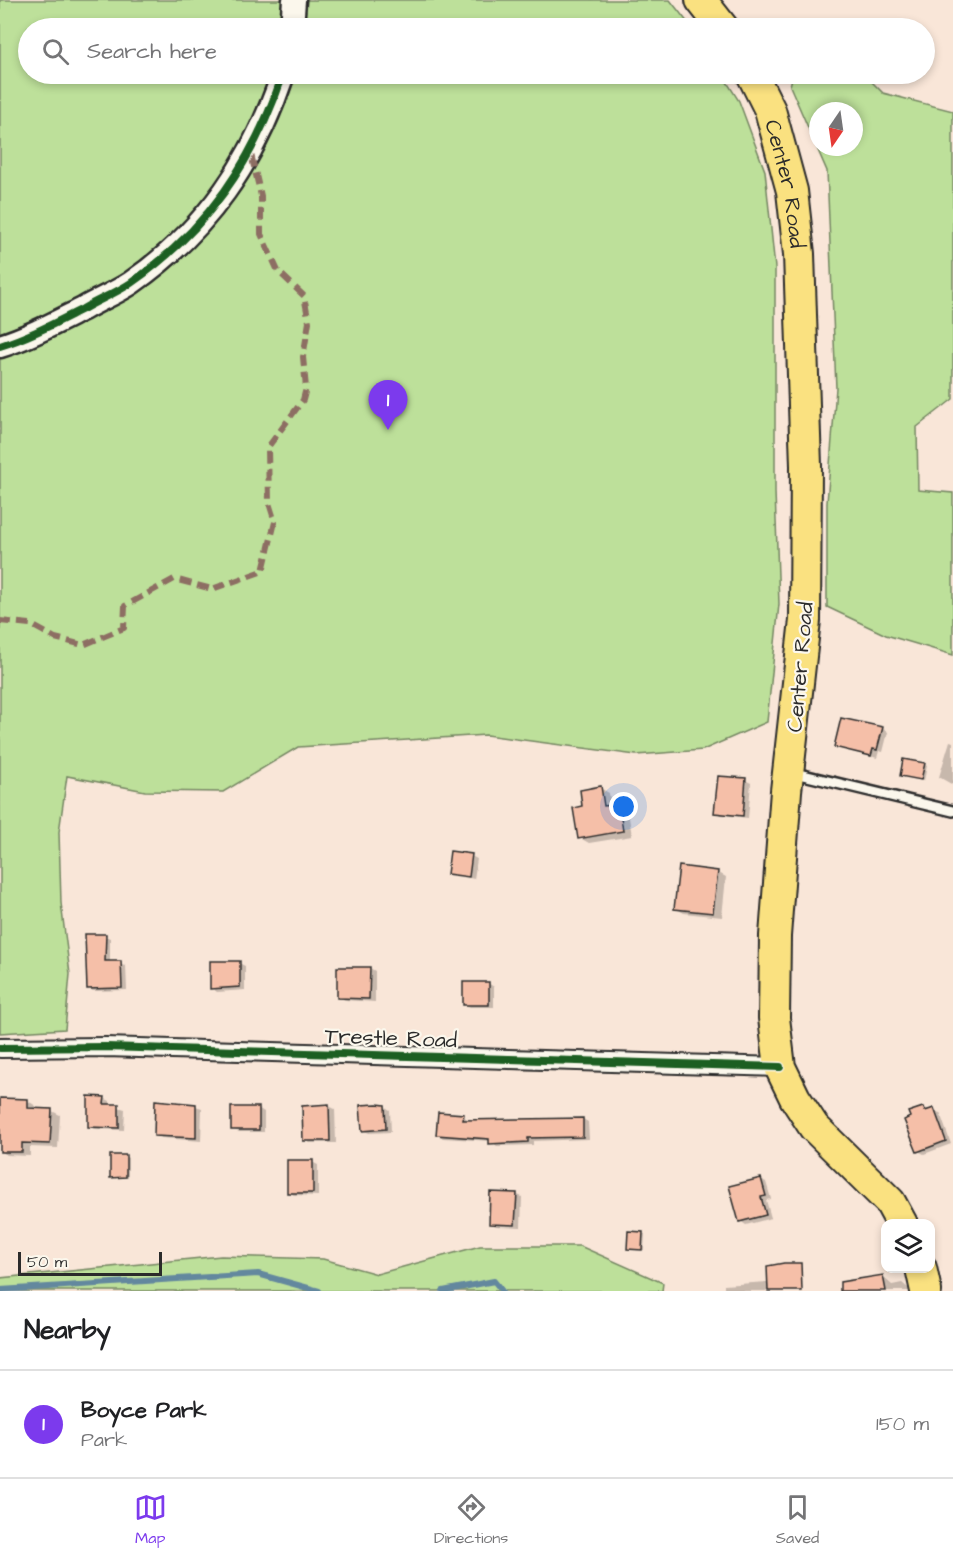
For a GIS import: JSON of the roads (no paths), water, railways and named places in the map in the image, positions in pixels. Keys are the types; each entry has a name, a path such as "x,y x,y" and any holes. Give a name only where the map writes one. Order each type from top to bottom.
{"main road":[{"path":"701,0 715,18"},
{"name":"Center Road","path":"757,84 770,110 783,150 792,190 799,254 806,466 806,620 789,772 775,936 774,1018 780,1067 795,1098 814,1127 890,1202 899,1219"},
{"path":"922,1273 926,1291"}],"street":[{"path":"292,18 294,0"},
{"path":"0,346 30,336 130,284 177,246 210,212 245,162 279,84"},
{"name":"Trestle Road","path":"0,1048 106,1047 780,1067"}],"lane":[{"path":"789,772 953,812"}],"waterway":[{"path":"0,1290 258,1274 319,1291"},
{"path":"443,1291 494,1281 502,1291"}],"place":[{"name":"Boyce Park","path":"388,430"}]}
